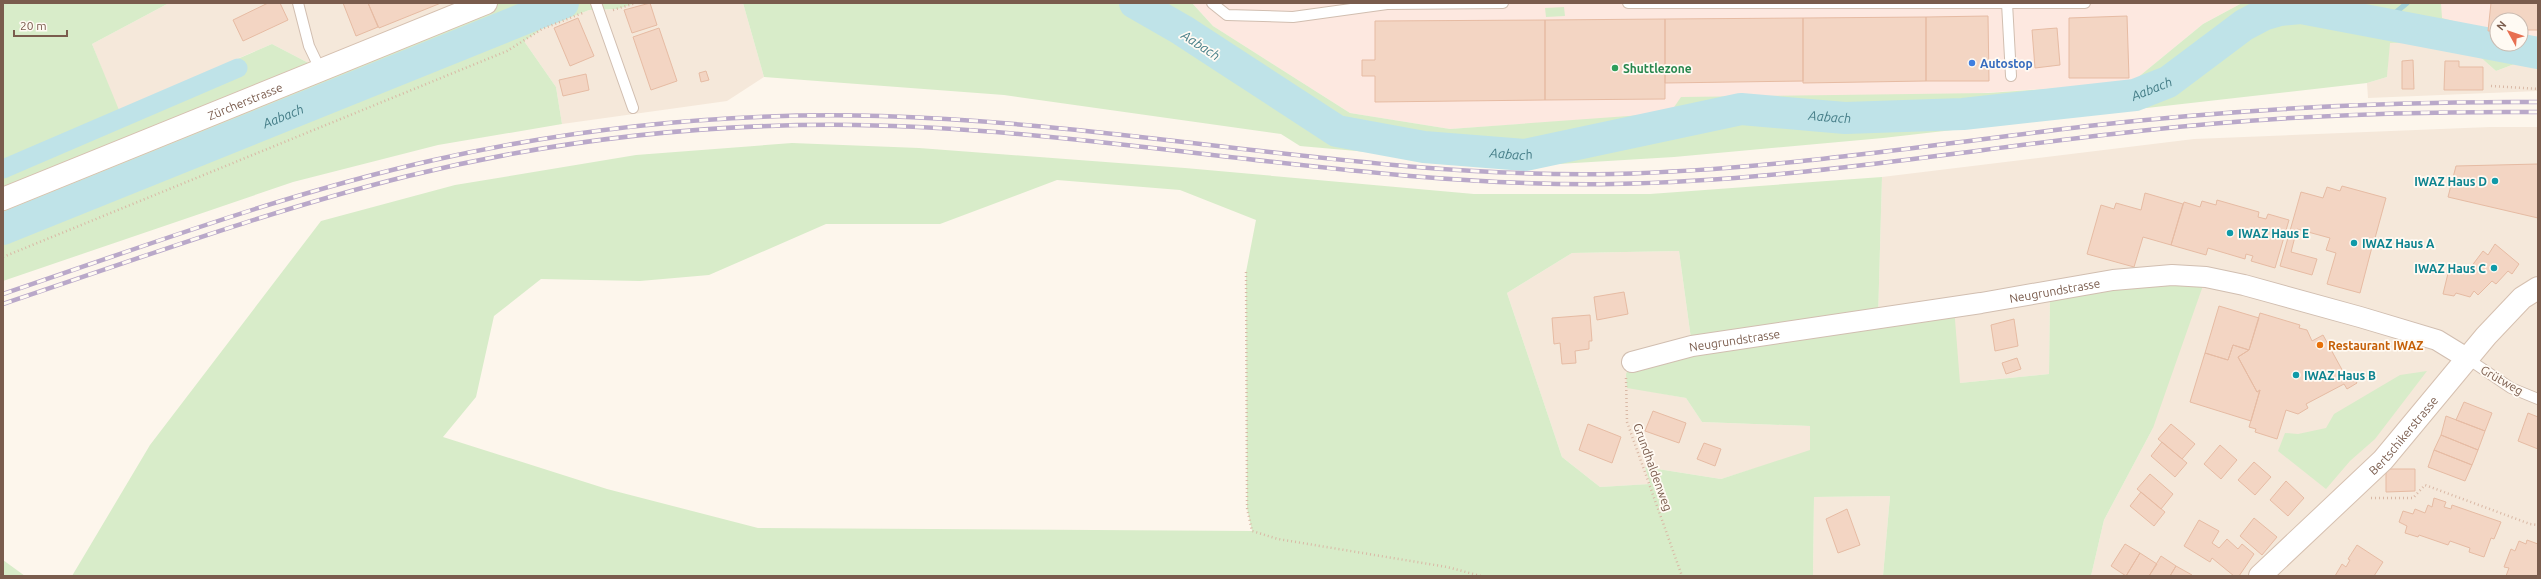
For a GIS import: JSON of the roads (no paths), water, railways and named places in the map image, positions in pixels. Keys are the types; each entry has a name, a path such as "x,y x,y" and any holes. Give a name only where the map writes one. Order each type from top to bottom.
{"main road":[{"name":"Zürcherstrasse","path":"3,199 320,69 486,3"},
{"name":"Bertschikerstrasse","path":"2260,576 2354,488 2392,450 2468,358 2522,298 2538,288"}],"street":[{"name":"Neugrundstrasse","path":"1632,362 1692,346 1968,305 2113,280 2172,275 2206,277 2244,285 2352,315 2437,340 2468,358"}],"lane":[{"path":"298,3 309,46 320,69"},
{"path":"1212,3 1227,14 1292,17 1387,4 1503,3"},
{"path":"1628,3 2084,3"},
{"path":"2007,4 2011,76"},
{"path":"597,5 633,108"},
{"name":"Grütweg","path":"2468,358 2511,388 2538,399"}],"waterway":[{"name":"Aabach","path":"3,229 563,3"},
{"name":"Aabach","path":"1135,3 1182,30 1337,131 1424,147 1525,155 1741,109 1845,118 1963,114 2135,95 2168,82 2244,25 2263,15 2280,10 2301,8 2538,53"},
{"path":"2383,23 2407,3"},
{"path":"3,169 238,68"}],"railway":[{"path":"3,294 217,221 270,204 379,173 489,148 544,139 656,124 712,119 825,115 881,116 973,121 1064,129 1338,160 1430,168 1521,173 1613,174 1673,172 1792,162 2088,126 2200,115 2313,107 2425,103 2538,102"},
{"path":"3,304 255,220 357,189 408,176 463,163 519,153 630,136 687,131 799,125 856,125 951,129 1045,136 1423,177 1518,183 1613,184 1679,182 1811,171 2139,131 2289,118 2438,112 2538,112"}],"place":[{"name":"Autostop","path":"1972,63"},
{"name":"Shuttlezone","path":"1615,68"},
{"name":"IWAZ Haus D","path":"2495,181"},
{"name":"IWAZ Haus E","path":"2230,233"},
{"name":"IWAZ Haus A","path":"2354,243"},
{"name":"IWAZ Haus C","path":"2494,268"},
{"name":"Restaurant IWAZ","path":"2320,345"},
{"name":"IWAZ Haus B","path":"2296,375"}]}
